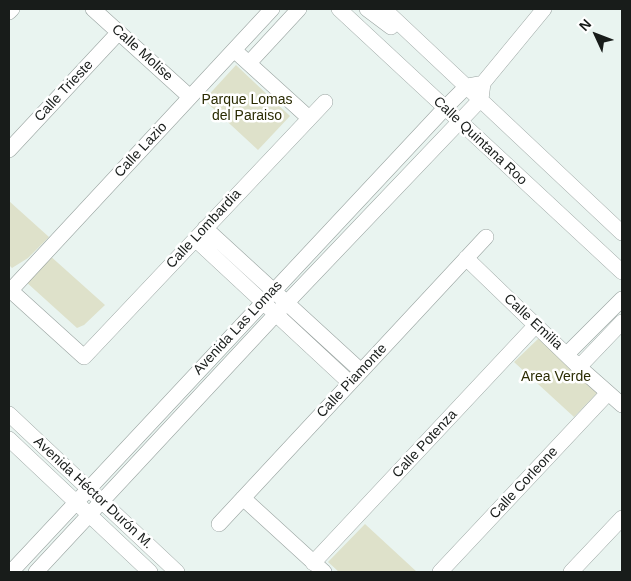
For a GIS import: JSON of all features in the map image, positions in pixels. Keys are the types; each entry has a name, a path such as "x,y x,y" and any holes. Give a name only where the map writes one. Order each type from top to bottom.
{"street":[{"path":"9,12 12,9"},
{"name":"Calle Molise","path":"93,9 190,97"},
{"name":"Calle Lazio","path":"10,289 272,9"},
{"path":"249,63 299,9"},
{"name":"Calle Quintana Roo","path":"338,9 622,272"},
{"path":"367,9 392,27 407,30"},
{"path":"384,9 622,233"},
{"path":"481,99 483,83 544,9"},
{"name":"Calle Trieste","path":"9,150 119,32"},
{"path":"234,50 309,118"},
{"path":"467,86 483,83"},
{"name":"Avenida Las Lomas","path":"11,572 87,488 467,86"},
{"name":"Avenida Las Lomas","path":"36,572 286,302 481,99"},
{"name":"Calle Lombardia","path":"10,289 84,357 325,102"},
{"path":"200,234 273,290 361,371"},
{"path":"200,234 262,302 350,383"},
{"name":"Calle Piamonte","path":"219,524 486,237"},
{"name":"Calle Emilia","path":"466,258 579,367 622,405"},
{"path":"567,354 622,299"},
{"path":"579,367 622,322"},
{"name":"Calle Potenza","path":"319,567 536,325"},
{"name":"Calle Corleone","path":"440,572 608,393"},
{"name":"Avenida Héctor Durón M.","path":"9,414 177,572"},
{"name":"Avenida Héctor Durón M.","path":"9,439 150,572"},
{"path":"243,498 319,567"},
{"path":"571,572 622,518"}],"green space":[{"name":"Parque Lomas del Paraiso","path":"236,65 290,116 258,150 204,100"},
{"path":"9,201 49,237 28,258 12,268 9,265"},
{"path":"48,254 105,305 84,325 77,328 25,281"},
{"name":"Area Verde","path":"539,338 597,393 574,417 514,362"},
{"path":"365,524 417,572 339,572 328,562"}]}
